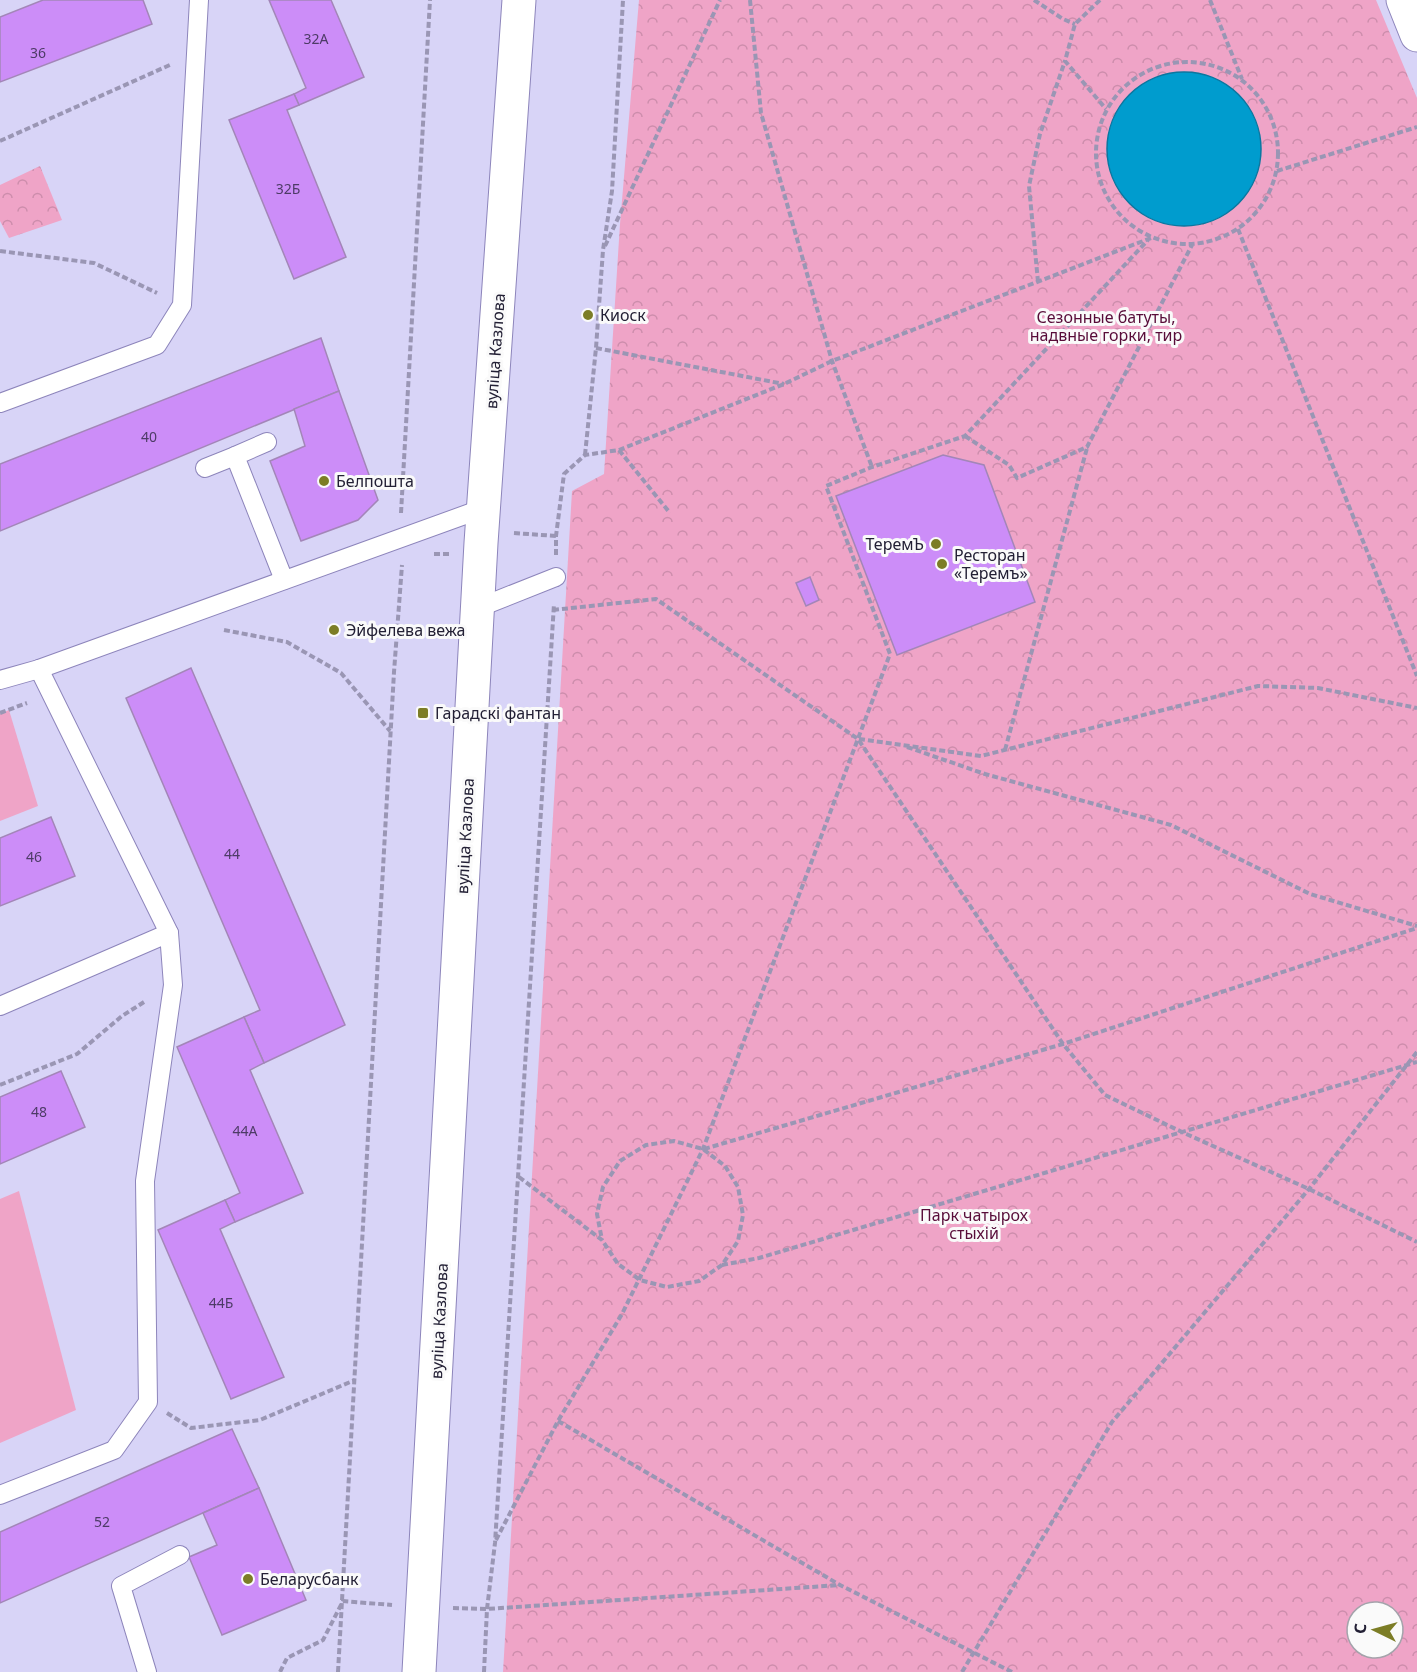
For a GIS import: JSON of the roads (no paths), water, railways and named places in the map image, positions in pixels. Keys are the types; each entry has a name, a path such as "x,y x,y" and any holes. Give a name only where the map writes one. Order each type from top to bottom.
{"main road":[{"name":"вуліца Казлова","path":"419,1672 478,608 519,0"},
{"path":"1403,0 1417,35"}],"lane":[{"path":"0,403 157,345 182,305 199,0"},
{"path":"205,468 267,442"},
{"path":"235,456 284,580"},
{"path":"0,680 39,669 484,508"},
{"path":"478,608 556,577"},
{"path":"0,1495 114,1450 148,1402 146,1181 173,985 169,933 39,669"},
{"path":"0,1005 169,933"},
{"path":"147,1672 122,1586 180,1555"}],"water":[{"path":"1184,72 1213,78 1227,85 1238,95 1248,106 1255,120 1261,149 1255,178 1248,192 1238,203 1227,213 1213,220 1184,226 1155,220 1141,213 1130,203 1120,192 1113,178 1107,149 1113,120 1120,106 1130,95 1141,85 1155,78"}],"place":[{"name":"Киоск","path":"588,315"},
{"name":"Белпошта","path":"324,481"},
{"name":"ТеремЪ","path":"936,544"},
{"name":"Ресторан «Теремъ»","path":"942,564"},
{"name":"Эйфелева вежа","path":"334,630"},
{"name":"Гарадскі фантан","path":"423,713"},
{"name":"Беларусбанк","path":"248,1579"}],"park label":[{"name":"Сезонные батуты, надвные горки, тир","path":"1106,326"},
{"name":"Парк чатырох стыхій","path":"974,1224"}]}
